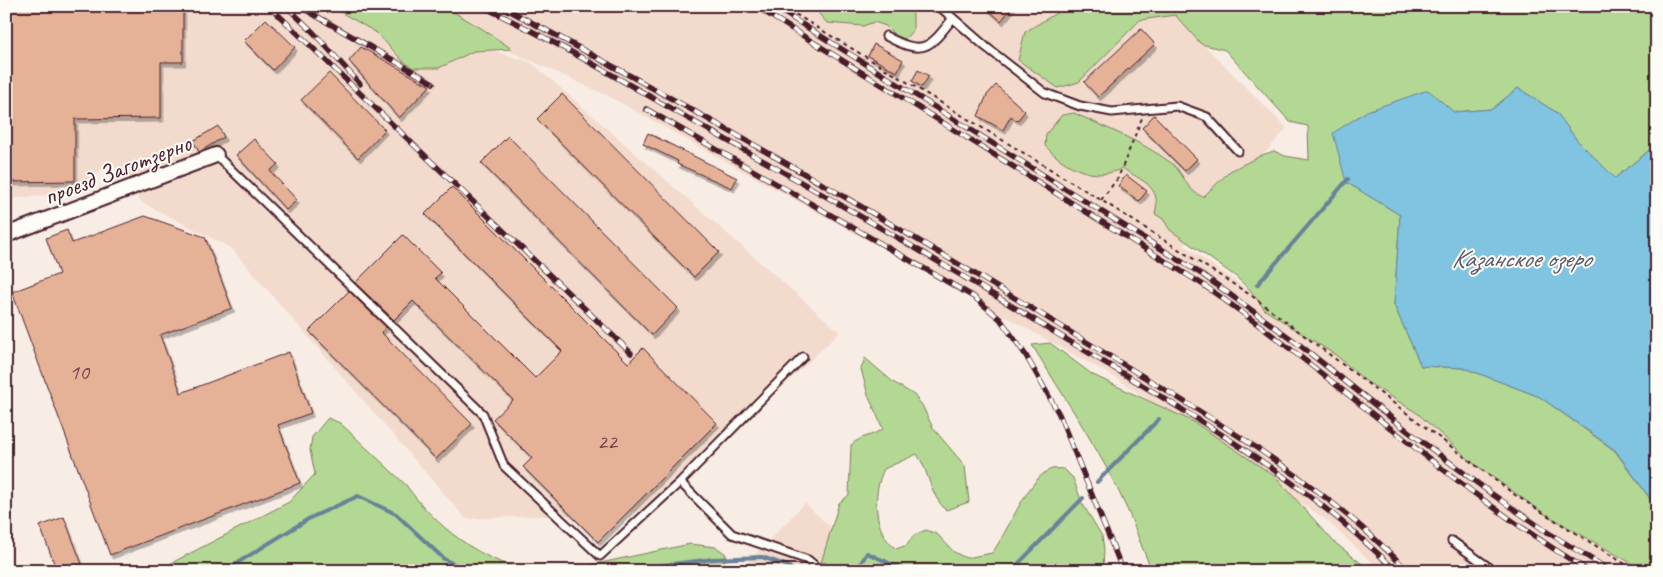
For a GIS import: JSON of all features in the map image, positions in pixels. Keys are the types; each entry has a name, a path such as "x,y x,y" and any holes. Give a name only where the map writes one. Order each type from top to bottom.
{"street":[{"name":"проезд Заготзерно","path":"6,235 216,155"}],"lane":[{"path":"939,6 1045,93 1080,106 1112,112 1177,106 1207,117 1238,151"},
{"path":"886,36 906,47 925,48 936,39 952,18"},
{"path":"216,155 483,414 504,466 600,556 680,482 803,357"},
{"path":"680,482 732,534 808,560 821,571"},
{"path":"1452,541 1494,571"}],"path":[{"path":"782,6 1101,200 1252,296 1515,495 1636,571"},
{"path":"1101,200 1118,178 1145,109"}],"shaded area":[{"path":"6,6 356,6 532,63 840,332 652,511 466,519 231,248 141,202 109,160 84,191 6,199"},
{"path":"411,6 1165,6 1287,128 1184,245 1645,571 1381,571 1326,520 1116,378 608,96"},
{"path":"805,503 876,571 739,571"}],"green space":[{"path":"330,6 443,6 512,49 474,51 439,68 413,68 403,61 377,33"},
{"path":"812,6 913,6 913,30 905,39 895,35 886,26 874,22 863,26 827,23"},
{"path":"1068,6 1657,6 1657,144 1615,178 1576,139 1557,113 1518,88 1492,109 1454,112 1346,182 1400,215 1394,305 1421,366 1464,368 1540,397 1615,451 1657,508 1657,571 1645,571 1543,513 1473,463 1417,413 1364,380 1337,356 1265,310 1250,290 1235,276 1170,230 1163,219 1155,214 1156,197 1149,185 1122,168 1101,174 1091,173 1071,166 1053,154 1045,146 1046,134 1062,115 1074,113 1159,154 1179,171 1196,193 1203,197 1230,171 1262,155 1274,151 1285,156 1309,160 1308,126 1290,122 1225,50 1201,44 1175,15 1140,20 1079,82 1058,88 1018,60 1025,32"},
{"path":"1050,343 1093,375 1194,422 1276,477 1334,542 1371,571 1153,571 1128,511 1107,468 1032,345"},
{"path":"865,358 893,382 914,395 922,405 933,428 965,466 969,502 946,510 936,497 917,454 884,469 876,500 879,523 888,542 896,549 907,545 914,535 926,530 937,534 954,552 966,558 992,553 1035,482 1052,469 1064,469 1073,478 1082,503 1102,536 1104,549 1103,571 834,571 825,562 821,563 839,503 849,495 851,445 883,429 868,395 861,369"},
{"path":"328,418 340,423 406,485 445,528 460,540 494,559 530,571 156,571 289,502 315,474 310,450 312,437"},
{"path":"690,544 716,547 726,554 724,566 720,571 536,571 586,566"}],"water":[{"name":"Казанское озеро","path":"1518,88 1557,113 1576,139 1615,178 1657,144 1657,508 1615,450 1540,397 1464,368 1421,366 1394,305 1400,215 1346,182 1333,133 1367,111 1428,90 1454,112 1492,109"}],"building":[{"path":"6,6 183,6 183,62 161,62 161,118 75,119 75,181 6,182"},
{"path":"984,6 1013,6 1001,21"},
{"path":"266,19 295,47 273,70 244,41"},
{"path":"1141,29 1155,44 1098,97 1084,82"},
{"path":"874,44 903,60 897,72 868,56"},
{"path":"361,47 430,86 399,118 349,61"},
{"path":"918,70 929,76 922,87 912,81"},
{"path":"329,73 385,130 358,158 301,100"},
{"path":"996,85 1025,111 1017,121 1011,116 1003,130 978,116 987,95"},
{"path":"562,94 719,252 694,277 537,119"},
{"path":"1154,115 1197,159 1185,171 1142,128"},
{"path":"218,126 224,137 199,152 193,141"},
{"path":"648,133 737,178 732,188 677,164 678,161 643,144"},
{"path":"508,136 678,308 652,335 481,163"},
{"path":"254,139 278,164 270,171 297,200 286,210 236,155"},
{"path":"1126,175 1147,191 1139,201 1118,186"},
{"path":"452,187 628,363 643,348 717,423 598,542 523,467 532,458 493,419 513,400 413,301 394,320 355,283 403,235 441,273 435,278 535,378 562,351 425,214"},
{"path":"145,216 205,237 232,308 160,335 181,393 289,352 311,413 278,425 300,483 110,555 12,292 59,274 46,238 67,230 72,243"},
{"path":"349,291 386,327 381,332 472,424 436,459 309,331"},
{"path":"64,517 82,564 63,571 57,571 40,526"}],"waterway":[{"path":"1257,285 1348,179"},
{"path":"1097,482 1159,419"},
{"path":"224,571 310,518 358,496 396,514 444,559 468,571"},
{"path":"1011,571 1083,498"},
{"path":"856,571 867,553 907,571"},
{"path":"615,571 713,559 762,557 788,566 793,571"}],"railway":[{"path":"269,6 631,353"},
{"path":"286,6 313,32 360,84"},
{"path":"299,6 433,83"},
{"path":"481,6 570,51 840,204 1183,410 1273,469 1316,501 1396,571"},
{"path":"501,6 649,86 868,211 1212,419 1254,446 1334,504 1372,536 1408,571"},
{"path":"755,6 1202,284 1251,319 1489,504 1538,539 1589,571"},
{"path":"773,6 1203,275 1301,346 1409,432 1492,494 1547,532 1611,571"},
{"path":"646,109 974,297 1000,319 1025,354 1059,414 1123,571"}]}
